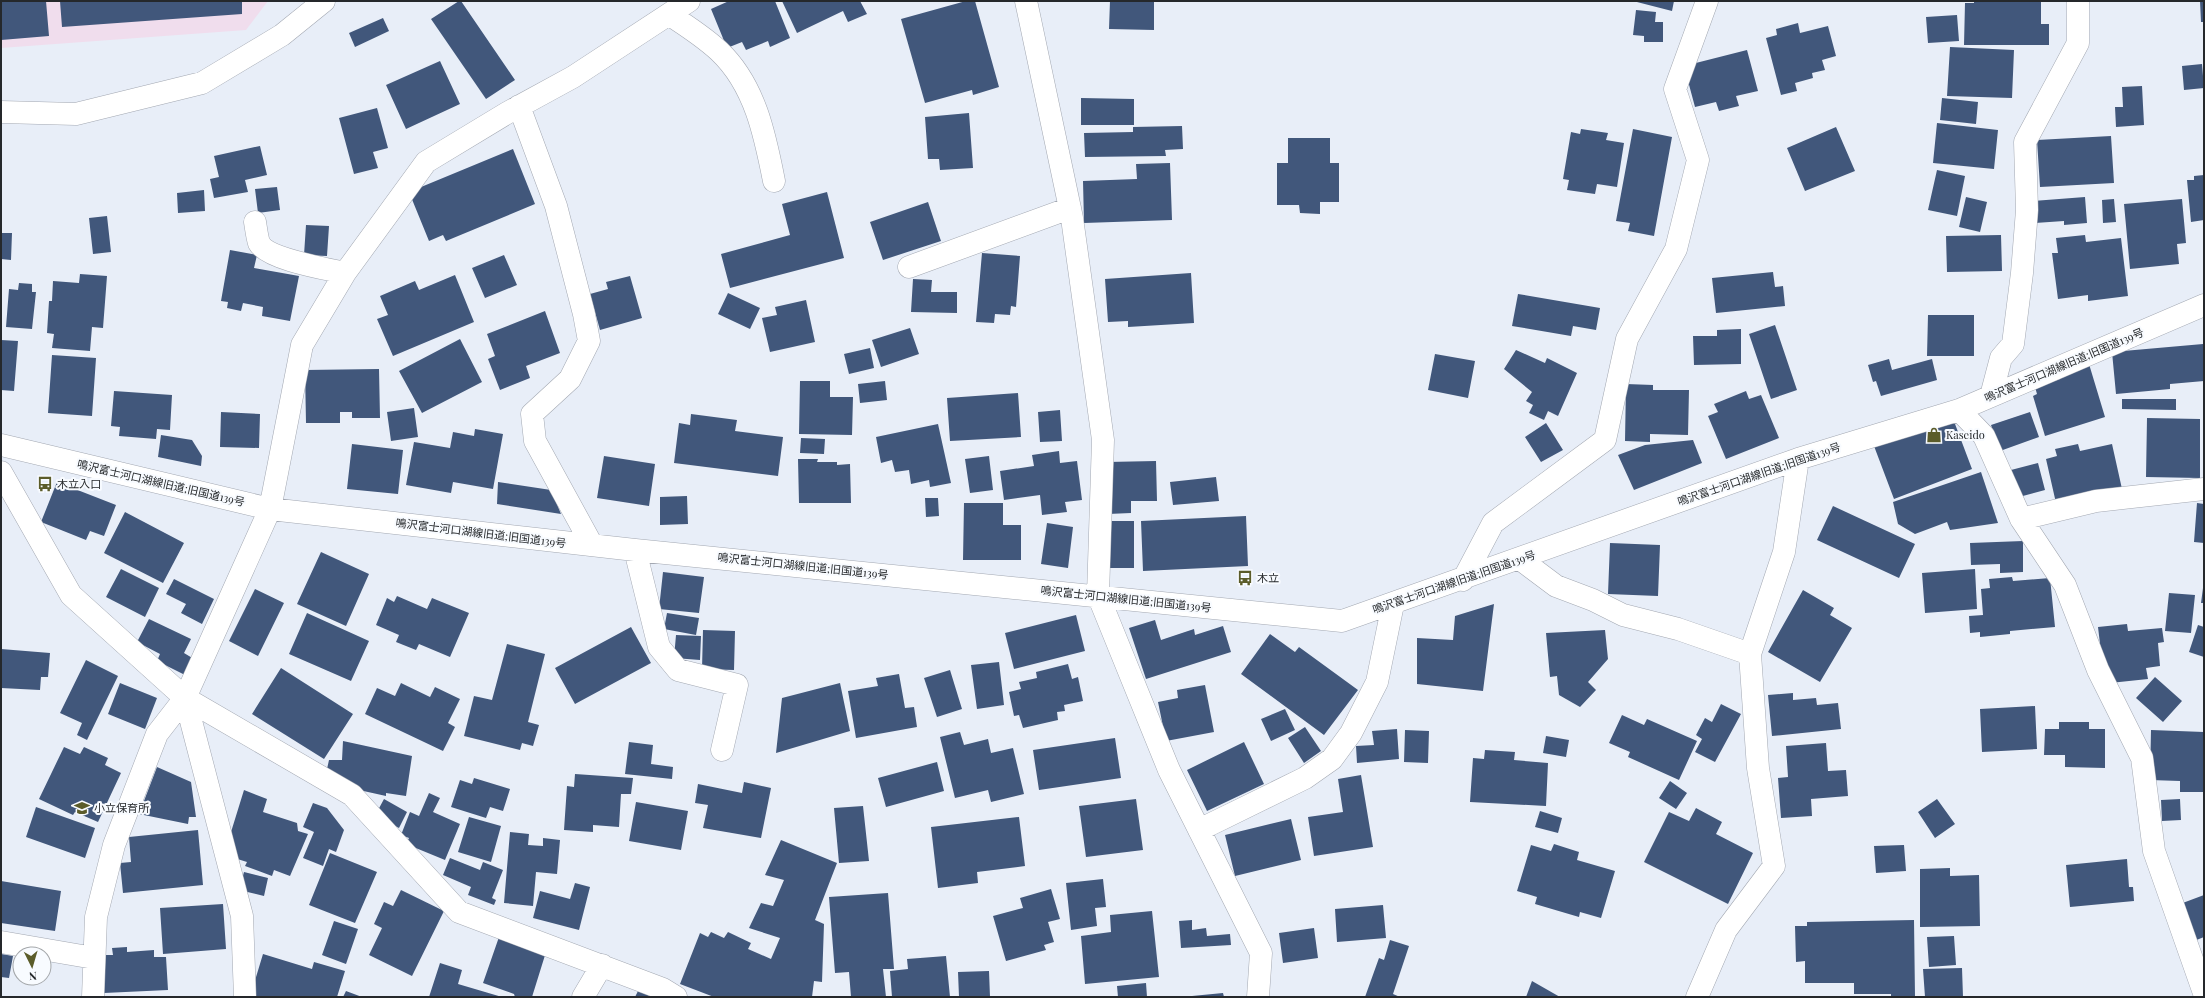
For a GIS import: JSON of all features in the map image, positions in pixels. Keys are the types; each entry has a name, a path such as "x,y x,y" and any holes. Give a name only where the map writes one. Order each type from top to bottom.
{"street":[{"path":"1,112 76,114 202,83 282,35 324,1"},
{"path":"93,997 96,917 114,845 157,734 185,698 270,509 302,345 345,273 426,162 519,106 573,77 670,15 689,1"},
{"path":"1026,1 1070,208 1103,440 1098,595 1169,770 1261,953 1258,997"},
{"path":"1463,580 1493,523 1605,440 1627,339 1676,249 1698,160 1675,89 1707,1"},
{"path":"1991,396 2001,358 2013,344 2022,273 2027,210 2025,142 2078,43 2078,1"},
{"path":"670,15 720,52 736,71 748,90 761,124 774,182"},
{"path":"519,106 556,206 584,314 589,341 570,379 532,414 536,441 592,545"},
{"path":"909,268 1070,208"},
{"path":"255,222 260,244 270,252 300,263 345,273"},
{"name":"鳴沢富士河口湖線旧道;旧国道139号","path":"1,445 270,509 635,550 1098,595 1342,621 1463,580 1798,459 1959,410 2204,305"},
{"path":"1959,410 1984,436 2021,519 2065,585 2098,670 2142,758 2154,851 2204,993"},
{"path":"1697,997 1726,930 1774,866 1758,768 1750,654 1784,552 1798,459"},
{"path":"1,472 71,595 185,698 352,795 459,912 664,989 676,997"},
{"path":"2021,519 2096,501 2204,490"},
{"path":"635,550 659,647 678,670 737,685 722,750"},
{"path":"1520,559 1556,586 1593,600 1623,614 1678,629 1750,654"},
{"path":"1199,830 1305,778 1332,760 1351,733 1377,682 1393,604"},
{"path":"185,698 242,916 244,997"},
{"path":"1,942 94,958"},
{"path":"583,997 602,965"}],"shaded area":[{"path":"1,1 268,1 246,30 1,48"}],"building":[{"path":"1,1 46,1 49,36 1,40"},
{"path":"60,1 242,1 242,14 62,27"},
{"path":"461,1 515,80 486,99 431,19"},
{"path":"729,1 775,1 790,38 770,47 768,41 746,50 742,42 727,48 711,9"},
{"path":"782,1 860,1 867,14 848,22 843,11 797,33"},
{"path":"966,1 975,1 999,87 973,95 972,90 925,103 901,19"},
{"path":"1110,1 1154,1 1154,30 1109,29"},
{"path":"1633,1 1674,1 1672,11"},
{"path":"1974,1 2041,2 2041,24 2049,24 2049,45 1964,45 1965,3 1974,3"},
{"path":"2200,1 2204,1 2204,22 2201,22"},
{"path":"1636,10 1656,12 1655,22 1663,22 1663,42 1644,42 1644,36 1633,35"},
{"path":"1957,15 1959,41 1928,43 1926,17"},
{"path":"383,18 389,31 355,47 349,33"},
{"path":"1798,23 1800,33 1828,26 1836,56 1822,60 1825,70 1812,73 1813,78 1795,83 1797,91 1781,95 1766,38 1777,35 1776,29"},
{"path":"1950,47 2014,50 2012,98 1947,96"},
{"path":"1747,50 1758,91 1736,96 1739,106 1719,111 1716,102 1695,107 1684,66"},
{"path":"440,61 460,104 406,129 386,85"},
{"path":"2202,64 2204,88 2184,90 2182,66"},
{"path":"2142,86 2144,125 2116,127 2115,107 2123,107 2122,87"},
{"path":"1081,98 1134,99 1134,125 1081,125"},
{"path":"1942,98 1978,102 1976,124 1940,120"},
{"path":"377,108 388,148 373,152 378,168 354,174 339,118"},
{"path":"969,113 973,168 940,170 939,159 928,159 925,117"},
{"path":"1937,123 1998,130 1994,169 1933,163"},
{"path":"1182,126 1183,149 1165,150 1166,156 1085,157 1084,133 1133,132 1133,127"},
{"path":"1836,127 1855,171 1805,191 1787,148"},
{"path":"1581,129 1608,133 1606,140 1624,143 1617,187 1597,184 1595,194 1567,190 1569,180 1563,179 1571,132 1580,134"},
{"path":"1633,129 1672,137 1654,236 1628,231 1630,223 1616,221"},
{"path":"2111,136 2114,183 2040,187 2037,140"},
{"path":"1288,138 1330,138 1330,163 1339,163 1339,202 1320,202 1320,214 1300,213 1299,205 1277,205 1277,163 1288,163"},
{"path":"260,146 267,175 245,180 248,192 214,198 210,179 219,177 214,156"},
{"path":"513,149 535,204 446,241 443,235 429,241 409,192"},
{"path":"1170,163 1172,220 1084,223 1083,181 1137,179 1136,164"},
{"path":"1937,170 1965,176 1957,216 1928,210"},
{"path":"2204,175 2204,220 2191,222 2187,180 2194,180 2194,176"},
{"path":"277,187 280,210 258,213 255,189"},
{"path":"204,190 205,211 178,213 177,193"},
{"path":"827,192 844,258 730,288 721,254 790,235 782,204"},
{"path":"1966,197 1987,202 1980,232 1959,227"},
{"path":"2085,197 2087,223 2064,225 2064,221 2035,223 2033,201"},
{"path":"2114,199 2116,222 2103,223 2102,200"},
{"path":"2182,199 2186,243 2177,244 2179,264 2130,269 2124,204"},
{"path":"928,202 941,241 883,260 870,222"},
{"path":"107,216 111,252 93,254 89,218"},
{"path":"306,225 329,226 327,256 304,255"},
{"path":"1,233 12,233 11,260 1,259"},
{"path":"2001,235 2002,271 1947,272 1946,236"},
{"path":"2085,235 2086,242 2121,238 2128,296 2088,301 2088,295 2058,299 2052,253 2058,253 2056,238"},
{"path":"230,250 257,255 254,268 299,276 290,321 262,316 263,307 243,303 241,311 227,308 228,302 221,301"},
{"path":"982,253 1020,256 1016,307 1011,306 1010,315 995,314 994,323 976,322"},
{"path":"504,255 517,285 485,298 472,268"},
{"path":"1773,272 1775,287 1783,286 1785,306 1716,313 1712,278"},
{"path":"1191,273 1194,323 1128,327 1128,321 1108,322 1105,279"},
{"path":"80,274 107,276 103,328 92,327 90,351 52,348 54,334 47,333 49,301 52,301 53,281 79,283"},
{"path":"455,275 474,322 393,356 377,319 388,315 380,296 415,281 419,290"},
{"path":"630,276 642,318 600,330 590,294 608,289 606,282"},
{"path":"913,279 932,280 931,292 957,292 957,313 911,312"},
{"path":"19,283 32,284 32,292 36,292 32,329 6,327 9,289 18,290"},
{"path":"728,293 760,308 750,329 718,314"},
{"path":"1518,294 1600,308 1596,330 1573,326 1571,336 1512,326"},
{"path":"806,300 815,342 770,352 762,318 777,315 775,307"},
{"path":"545,311 560,353 526,366 530,378 500,390 488,359 495,356 487,334"},
{"path":"1928,315 1974,315 1974,356 1927,356"},
{"path":"1775,325 1797,390 1771,399 1749,334"},
{"path":"910,328 919,354 881,367 872,340"},
{"path":"1741,329 1741,364 1694,365 1693,336 1717,336 1717,330"},
{"path":"460,339 482,382 422,413 399,371"},
{"path":"1,340 18,341 14,391 1,390"},
{"path":"2203,344 2204,381 2170,384 2170,389 2116,394 2112,352"},
{"path":"870,348 874,368 849,374 844,354"},
{"path":"1516,350 1545,363 1547,358 1577,373 1558,416 1548,411 1544,420 1529,413 1533,405 1526,401 1532,392 1504,369"},
{"path":"1435,354 1475,361 1468,398 1428,390"},
{"path":"52,355 96,358 92,416 48,413"},
{"path":"1889,359 1892,370 1932,359 1937,380 1881,396 1876,381 1873,382 1868,365"},
{"path":"2089,364 2105,417 2045,436 2033,396 2037,394 2035,387 2060,379 2058,373"},
{"path":"379,369 380,418 352,418 352,412 340,412 340,423 306,423 305,370"},
{"path":"800,381 830,381 830,397 853,397 852,435 799,434"},
{"path":"885,381 887,400 860,403 858,384"},
{"path":"1626,384 1653,385 1653,390 1689,390 1688,435 1650,434 1650,442 1625,441"},
{"path":"114,391 172,395 170,430 157,429 156,439 119,436 120,427 111,426"},
{"path":"1746,391 1749,399 1761,395 1779,438 1726,459 1708,416 1718,412 1714,404"},
{"path":"1018,393 1021,437 950,441 947,398"},
{"path":"2122,399 2176,399 2176,410 2122,409"},
{"path":"414,408 418,437 391,441 387,412"},
{"path":"1060,410 1062,441 1040,442 1038,412"},
{"path":"221,412 260,414 259,448 220,447"},
{"path":"2030,412 2039,437 2000,451 1991,425"},
{"path":"691,414 737,420 735,431 783,437 778,476 674,463 679,423 690,425"},
{"path":"1952,416 1972,469 1894,499 1874,446"},
{"path":"2147,418 2200,419 2200,478 2146,477"},
{"path":"1546,423 1563,450 1541,462 1525,437"},
{"path":"938,424 951,483 930,487 929,480 911,484 909,470 895,472 892,460 881,463 876,437"},
{"path":"475,429 503,434 493,489 453,482 451,493 406,485 414,442 450,448 453,432 474,436"},
{"path":"161,435 192,440 202,456 201,466 158,457"},
{"path":"801,438 825,439 824,454 800,453"},
{"path":"1693,440 1702,463 1634,490 1618,455 1645,445"},
{"path":"352,444 403,450 398,494 347,489"},
{"path":"2078,444 2080,451 2112,444 2122,489 2056,503 2046,459 2057,456 2055,449"},
{"path":"1059,451 1060,463 1077,461 1082,500 1065,502 1067,512 1042,515 1040,495 1004,500 1000,471 1034,466 1032,455"},
{"path":"604,456 655,464 649,506 597,498"},
{"path":"989,456 993,490 970,493 965,459"},
{"path":"798,459 818,459 817,462 837,462 837,465 850,464 851,503 799,503"},
{"path":"1156,461 1157,501 1131,501 1131,513 1108,514 1107,462"},
{"path":"2038,463 2045,490 2019,497 2011,470"},
{"path":"1981,472 1998,523 1950,530 1947,522 1915,534 1898,524 1893,502"},
{"path":"1216,477 1219,501 1173,505 1170,482"},
{"path":"57,482 116,505 104,536 90,531 86,540 41,522"},
{"path":"498,482 551,490 561,514 497,504"},
{"path":"687,496 688,524 660,525 660,497"},
{"path":"925,498 938,498 939,516 926,517"},
{"path":"964,503 1003,503 1003,525 1021,525 1021,560 963,560"},
{"path":"2197,503 2204,504 2204,543 2194,542"},
{"path":"1833,506 1915,544 1899,578 1817,540"},
{"path":"125,512 184,543 163,583 104,553"},
{"path":"1246,516 1248,566 1143,571 1141,521"},
{"path":"1107,521 1134,521 1134,568 1107,568"},
{"path":"1047,523 1073,527 1068,568 1041,564"},
{"path":"2023,541 2023,572 2000,573 2000,564 1971,565 1970,543"},
{"path":"1610,543 1660,545 1658,596 1608,594"},
{"path":"321,552 369,574 346,626 297,604"},
{"path":"121,569 159,588 145,617 106,597"},
{"path":"1975,569 1977,609 1925,613 1922,573"},
{"path":"663,572 704,577 699,613 659,609"},
{"path":"2012,577 2013,581 2050,578 2055,627 2010,631 2010,634 1980,637 1980,632 1970,633 1969,616 1983,615 1981,589 1990,588 1989,579"},
{"path":"174,579 214,599 202,624 181,613 186,604 166,594"},
{"path":"2203,588 2204,603 2201,603"},
{"path":"255,589 284,603 258,656 229,641"},
{"path":"1803,590 1834,608 1830,615 1852,628 1820,682 1768,652"},
{"path":"2169,593 2195,595 2191,633 2165,631"},
{"path":"397,596 427,609 432,598 469,613 450,657 419,644 416,650 396,642 399,635 376,625 387,598 394,602"},
{"path":"1494,604 1483,691 1417,684 1417,638 1453,640 1455,616"},
{"path":"307,613 369,641 351,681 289,654"},
{"path":"667,613 699,618 696,635 664,629"},
{"path":"1076,615 1085,651 1014,669 1005,633"},
{"path":"149,619 191,639 184,653 194,659 185,675 157,661 160,654 137,642"},
{"path":"1155,620 1161,640 1194,629 1195,635 1223,626 1231,652 1146,679 1129,628"},
{"path":"2127,624 2128,631 2162,628 2164,642 2158,643 2160,666 2146,668 2148,679 2110,683 2103,669 2098,627"},
{"path":"2198,625 2204,627 2204,657 2189,652"},
{"path":"631,627 651,663 575,704 555,668"},
{"path":"703,630 735,631 734,670 702,669"},
{"path":"1605,630 1608,659 1588,682 1596,690 1580,707 1559,695 1557,676 1550,677 1546,633"},
{"path":"1270,634 1295,652 1299,647 1358,690 1324,735 1241,674"},
{"path":"676,635 701,636 700,660 674,658"},
{"path":"507,644 545,654 528,722 539,725 533,746 522,743 520,750 464,736 474,696 492,700"},
{"path":"1,649 50,653 48,677 41,677 40,690 1,688"},
{"path":"86,660 118,676 87,740 77,735 82,723 60,713"},
{"path":"999,662 1004,705 977,709 971,665"},
{"path":"1068,664 1072,679 1078,677 1083,701 1064,705 1065,711 1057,712 1058,720 1023,728 1019,715 1014,716 1009,692 1021,689 1019,682 1037,678 1036,672"},
{"path":"281,668 353,714 324,759 252,714"},
{"path":"950,670 962,709 937,717 924,678"},
{"path":"899,674 905,708 914,707 917,727 856,738 848,691 878,686 876,678"},
{"path":"2155,677 2182,701 2163,722 2136,698"},
{"path":"120,683 157,698 145,729 108,714"},
{"path":"401,683 430,697 435,687 460,699 448,723 455,727 443,751 365,714 377,688 395,696"},
{"path":"840,683 850,731 776,753 782,698"},
{"path":"1205,685 1214,732 1166,741 1158,702 1178,698 1177,690"},
{"path":"1793,693 1793,700 1816,698 1817,705 1838,703 1841,729 1772,736 1768,695"},
{"path":"1721,704 1741,714 1715,762 1695,752 1702,739 1696,735 1705,718 1712,722"},
{"path":"2035,706 2037,749 1982,752 1980,709"},
{"path":"1285,709 1295,730 1271,741 1261,719"},
{"path":"1622,715 1644,725 1647,719 1697,741 1679,780 1628,757 1630,752 1609,743"},
{"path":"2059,722 2089,722 2089,729 2105,729 2105,768 2065,767 2065,755 2044,755 2045,729 2059,729"},
{"path":"1305,727 1321,751 1304,763 1288,738"},
{"path":"1397,729 1399,759 1357,763 1356,746 1374,745 1372,731"},
{"path":"1405,730 1429,731 1428,763 1404,762"},
{"path":"2151,730 2204,732 2203,792 2180,792 2180,781 2150,780"},
{"path":"960,732 964,745 988,739 991,753 1013,748 1024,794 991,802 988,790 955,798 940,737"},
{"path":"1546,736 1569,740 1566,757 1543,753"},
{"path":"1115,738 1121,778 1039,790 1033,750"},
{"path":"343,741 412,756 406,796 386,793 386,796 359,790 327,769 329,760 342,760"},
{"path":"629,742 653,745 651,764 673,767 672,779 625,774"},
{"path":"1244,742 1264,784 1207,811 1187,770"},
{"path":"1826,743 1828,771 1846,770 1848,796 1811,799 1812,816 1781,818 1778,778 1788,777 1786,746"},
{"path":"64,747 80,754 84,747 108,758 105,765 121,773 98,822 75,812 73,815 39,799"},
{"path":"1485,750 1515,752 1514,760 1548,763 1546,806 1470,802 1473,758 1484,759"},
{"path":"937,762 944,791 886,807 878,778"},
{"path":"157,767 191,782 196,817 189,817 188,824 139,814"},
{"path":"575,774 633,778 631,794 621,794 619,827 593,825 593,832 564,830 567,786 574,787"},
{"path":"1361,775 1373,847 1314,856 1308,817 1343,812 1338,779"},
{"path":"474,778 510,789 503,811 490,807 486,818 451,807 460,780 472,784"},
{"path":"1670,781 1687,793 1676,809 1659,798"},
{"path":"744,782 771,788 761,838 703,828 708,805 695,803 698,784 742,793"},
{"path":"244,790 267,799 263,812 297,823 298,831 308,834 290,876 274,870 272,876 245,866 247,862 231,857 227,845"},
{"path":"429,793 440,798 433,812 460,824 445,860 406,844 409,838 401,835 410,812 419,816"},
{"path":"384,799 407,812 399,828 383,820 377,812"},
{"path":"1136,799 1143,850 1086,857 1079,806"},
{"path":"1937,799 1955,824 1935,838 1918,812"},
{"path":"2180,799 2181,820 2162,821 2161,800"},
{"path":"636,802 688,811 681,850 629,841"},
{"path":"313,803 327,808 344,830 336,852 329,849 323,866 303,858 314,832 303,827"},
{"path":"863,806 869,861 839,863 834,808"},
{"path":"36,807 95,828 85,858 26,837"},
{"path":"1696,808 1722,822 1716,834 1753,853 1728,904 1644,862 1669,812 1689,821"},
{"path":"1540,811 1562,818 1558,833 1535,827"},
{"path":"469,817 501,826 491,862 458,852"},
{"path":"1019,817 1025,866 977,872 978,883 938,888 931,827"},
{"path":"1291,819 1301,860 1235,876 1225,835"},
{"path":"198,830 203,885 123,893 120,863 131,862 129,837"},
{"path":"510,832 529,834 528,845 543,846 543,838 560,840 557,874 536,872 533,906 504,903"},
{"path":"781,840 837,863 815,920 824,924 822,982 814,981 812,997 714,997 680,984 700,933 708,937 711,932 724,938 728,932 751,943 748,949 771,959 780,938 749,928 761,903 773,906 784,880 765,875"},
{"path":"1554,844 1579,852 1577,860 1615,871 1601,918 1580,912 1579,917 1535,904 1537,897 1517,891 1531,845 1551,851"},
{"path":"1904,845 1906,871 1876,873 1874,846"},
{"path":"330,853 377,872 355,923 309,905"},
{"path":"450,858 480,870 483,862 503,870 492,898 496,900 494,905 468,895 471,887 443,875"},
{"path":"2127,859 2129,887 2133,887 2134,901 2070,907 2066,865"},
{"path":"1950,868 1950,876 1979,875 1980,926 1920,927 1920,869"},
{"path":"244,872 268,878 264,896 239,890"},
{"path":"1103,879 1106,907 1095,908 1097,926 1071,930 1066,883"},
{"path":"1,881 61,891 55,931 1,923"},
{"path":"575,883 590,887 579,930 533,918 540,891 570,899"},
{"path":"1051,889 1060,919 1048,922 1054,942 1044,945 1046,950 1006,961 993,916 1023,908 1020,898"},
{"path":"401,890 444,911 412,976 369,955 382,928 374,924 384,902 393,906"},
{"path":"888,893 894,969 883,969 886,997 851,997 849,972 835,973 829,897"},
{"path":"2204,895 2204,937 2194,941 2180,904"},
{"path":"223,904 226,949 163,954 160,908"},
{"path":"1383,905 1386,938 1337,942 1335,909"},
{"path":"1152,911 1159,977 1085,984 1081,936 1111,932 1110,915"},
{"path":"1192,920 1192,930 1206,928 1207,936 1230,934 1231,945 1181,948 1179,921"},
{"path":"1914,920 1915,997 1891,997 1891,994 1854,994 1854,983 1805,983 1805,961 1796,962 1795,926 1807,926 1807,922"},
{"path":"334,921 358,929 346,964 322,955"},
{"path":"1314,928 1318,958 1283,963 1279,933"},
{"path":"1954,936 1956,965 1929,967 1927,937"},
{"path":"499,937 546,952 532,997 515,997 514,994 483,983"},
{"path":"1390,940 1409,946 1393,994 1400,997 1365,997 1379,958 1384,960"},
{"path":"127,947 127,952 154,950 154,957 166,957 168,990 104,993 102,955 113,955 112,948"},
{"path":"1,954 12,956 9,978 1,977"},
{"path":"263,954 312,969 314,962 345,971 337,997 250,997"},
{"path":"946,956 950,997 892,997 890,971 908,969 907,959"},
{"path":"440,963 462,970 458,984 502,997 429,997"},
{"path":"1962,968 1963,997 1925,997 1923,969"},
{"path":"989,971 990,997 959,997 958,972"},
{"path":"1532,981 1560,997 1526,997"},
{"path":"1146,983 1147,997 1118,997 1117,986"},
{"path":"346,991 362,997 343,997"},
{"path":"638,991 653,997 635,997"},
{"path":"1223,993 1224,997 1192,997 1192,996"}],"place":[{"name":"Kaseido","path":"1934,435"},
{"name":"木立入口","path":"45,484"},
{"name":"木立","path":"1245,578"},
{"name":"小立保育所","path":"82,808"}]}
